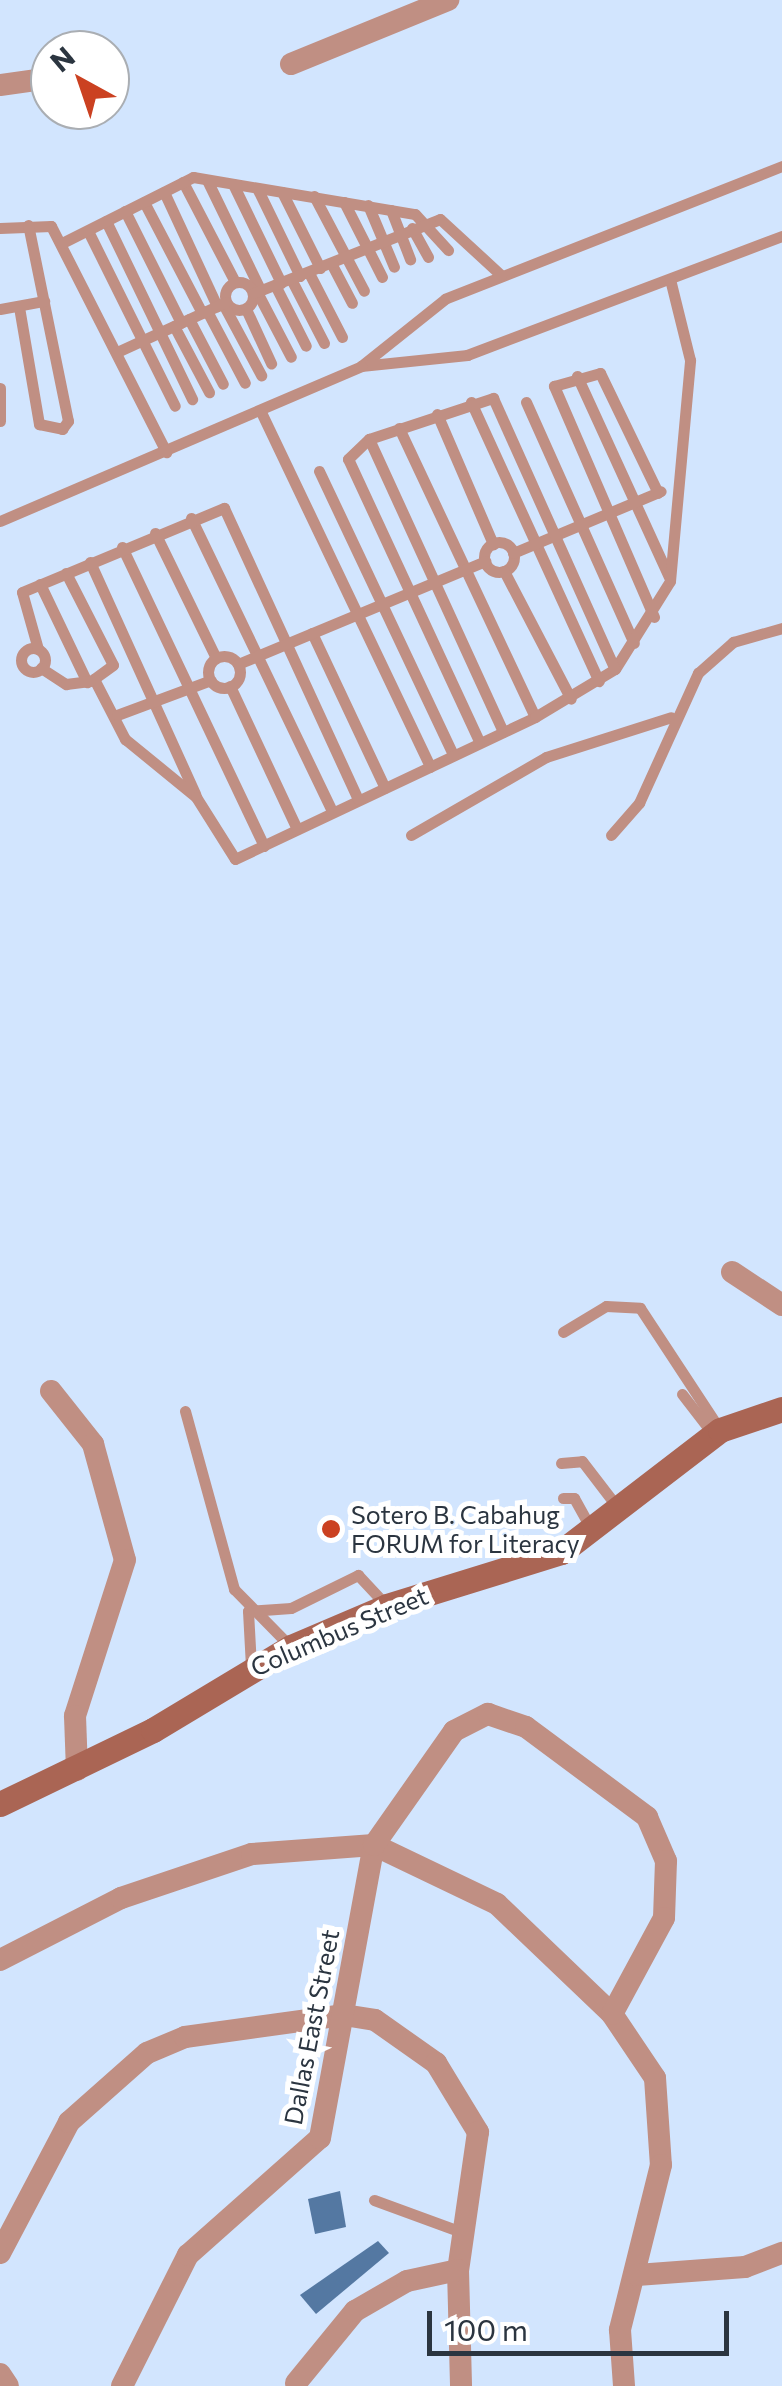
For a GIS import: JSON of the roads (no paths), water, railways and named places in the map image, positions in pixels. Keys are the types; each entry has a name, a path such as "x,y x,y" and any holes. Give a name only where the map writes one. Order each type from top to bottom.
{"street":[{"path":"291,64 448,0"},
{"path":"0,85 30,81"},
{"path":"732,1272 782,1305"},
{"path":"51,1391 93,1444 124,1560 75,1716 77,1770"},
{"name":"Columbus Street","path":"0,1804 77,1770 291,1647 387,1606 561,1552 622,1513 717,1433 781,1412"},
{"path":"374,1845 454,1731 488,1714 526,1727 648,1817 666,1861 664,1918 612,2014"},
{"path":"0,1960 200,1867 374,1845 497,1904 612,2014 655,2078 662,2119 637,2275 620,2330 624,2386"},
{"name":"Dallas East Street","path":"122,2386 188,2254 320,2138 374,1845"},
{"path":"0,2254 69,2122 147,2053 186,2037 344,2015 408,2038 462,2093 478,2132 458,2270 461,2386"},
{"path":"637,2275 745,2267 782,2253"},
{"path":"296,2383 355,2311 408,2281 458,2270"},
{"path":"0,2374 8,2386"}],"lane":[{"path":"0,521 361,366 445,299 782,166"},
{"path":"207,180 291,357"},
{"path":"62,243 183,182 207,180 391,210 427,224 448,250"},
{"path":"183,182 235,282 258,292"},
{"path":"233,184 342,336"},
{"path":"257,188 301,275 306,346"},
{"path":"164,192 245,383"},
{"path":"282,192 301,275 324,344"},
{"path":"314,196 364,291"},
{"path":"144,202 261,376"},
{"path":"344,202 364,248 382,276"},
{"path":"368,205 394,267"},
{"path":"391,210 410,258"},
{"path":"125,211 181,323 208,392"},
{"path":"106,221 192,399"},
{"path":"0,228 44,222 62,243 166,452"},
{"path":"246,309 258,292 398,232 427,224 452,224 501,275"},
{"path":"19,307 39,424 62,429 68,421 28,225"},
{"path":"412,228 428,257"},
{"path":"88,231 175,406"},
{"path":"361,366 467,355 782,236"},
{"path":"301,275 352,303"},
{"path":"90,562 196,798 235,859 332,809 504,732 570,699 615,669 654,617 670,581 675,486 690,360 670,279"},
{"path":"117,352 215,307 235,282"},
{"path":"0,309 44,302"},
{"path":"215,307 246,309"},
{"path":"246,309 272,364"},
{"path":"181,323 223,384"},
{"path":"654,617 553,391 577,376 600,373 658,492"},
{"path":"577,376 670,581"},
{"path":"0,388 0,421"},
{"path":"480,742 406,591 348,459 369,439 470,402 493,398 558,530 615,669"},
{"path":"470,402 600,680"},
{"path":"526,402 583,521 634,643"},
{"path":"261,412 430,767"},
{"path":"437,414 493,544 513,553"},
{"path":"398,428 535,716"},
{"path":"369,439 504,732"},
{"path":"319,471 453,754"},
{"path":"504,571 513,553 534,541 675,486"},
{"path":"41,668 38,648 19,602 40,584 224,508 289,640 358,799"},
{"path":"192,518 332,809"},
{"path":"156,534 216,658 211,680"},
{"path":"216,658 238,664 382,600 485,560 493,544"},
{"path":"122,547 264,846"},
{"path":"485,560 504,571 570,699"},
{"path":"38,648 21,660 66,684 90,681 113,665 66,573"},
{"path":"40,584 90,681 117,716 131,746 196,798"},
{"path":"611,835 660,764 671,718 698,673 733,642 782,628"},
{"path":"312,633 385,788"},
{"path":"238,664 230,686 297,829"},
{"path":"117,716 188,686 211,680 230,686"},
{"path":"412,835 546,757 671,718"},
{"path":"562,1332 606,1306 626,1300 640,1308 717,1433"},
{"path":"682,1394 717,1433"},
{"path":"186,1411 248,1611 251,1668"},
{"path":"562,1463 582,1461 622,1513"},
{"path":"563,1498 574,1498 593,1533"},
{"path":"248,1611 292,1608 358,1576 387,1606"},
{"path":"248,1611 291,1647"},
{"path":"374,2200 464,2233"}],"place":[{"name":"Sotero B. Cabahug FORUM for Literacy","path":"331,1529"}]}
